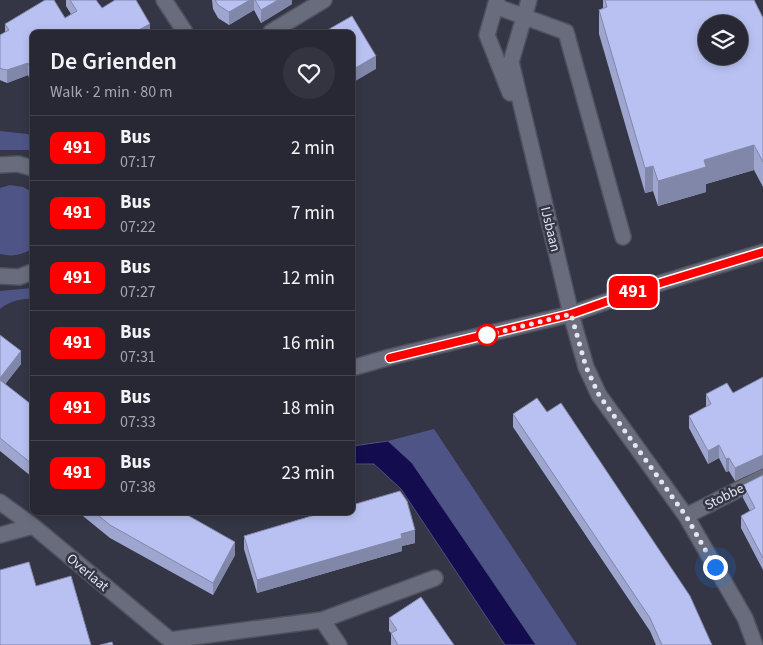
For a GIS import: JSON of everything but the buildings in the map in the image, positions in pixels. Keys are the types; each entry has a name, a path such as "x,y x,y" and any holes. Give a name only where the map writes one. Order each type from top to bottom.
{"street":[{"path":"164,0 184,30"},
{"path":"274,30 324,0"},
{"name":"IJsbaan","path":"529,0 511,62 571,314 586,367 599,395 686,516 745,618 755,645"},
{"path":"496,3 524,17 566,32 623,237"},
{"name":"IJsbaan","path":"496,3 487,35 530,144"},
{"path":"0,165 18,164 30,167"},
{"path":"355,367 571,314 654,285 763,252"},
{"path":"0,276 19,276 30,273"},
{"name":"Stobbe","path":"686,516 763,476"},
{"name":"Overlaat","path":"0,502 33,526 171,642 322,620 435,578"},
{"path":"0,535 33,526"},
{"path":"322,620 339,645"}],"shaded area":[{"path":"0,131 30,135 30,150 0,150"},
{"path":"10,185 23,187 30,191 30,250 20,254 0,254 0,188"},
{"path":"30,288 30,299 15,301 0,309 0,291"},
{"path":"434,429 577,645 536,645 412,463 388,441"},
{"path":"388,441 412,463 536,645 505,645 401,489 374,464 355,464 355,446"}],"bus line":[{"name":"491","path":"390,358 571,314 654,285 763,252"}],"route":[{"path":"487,335 483,336 571,314 586,367 599,395 686,516 715,567"}]}
